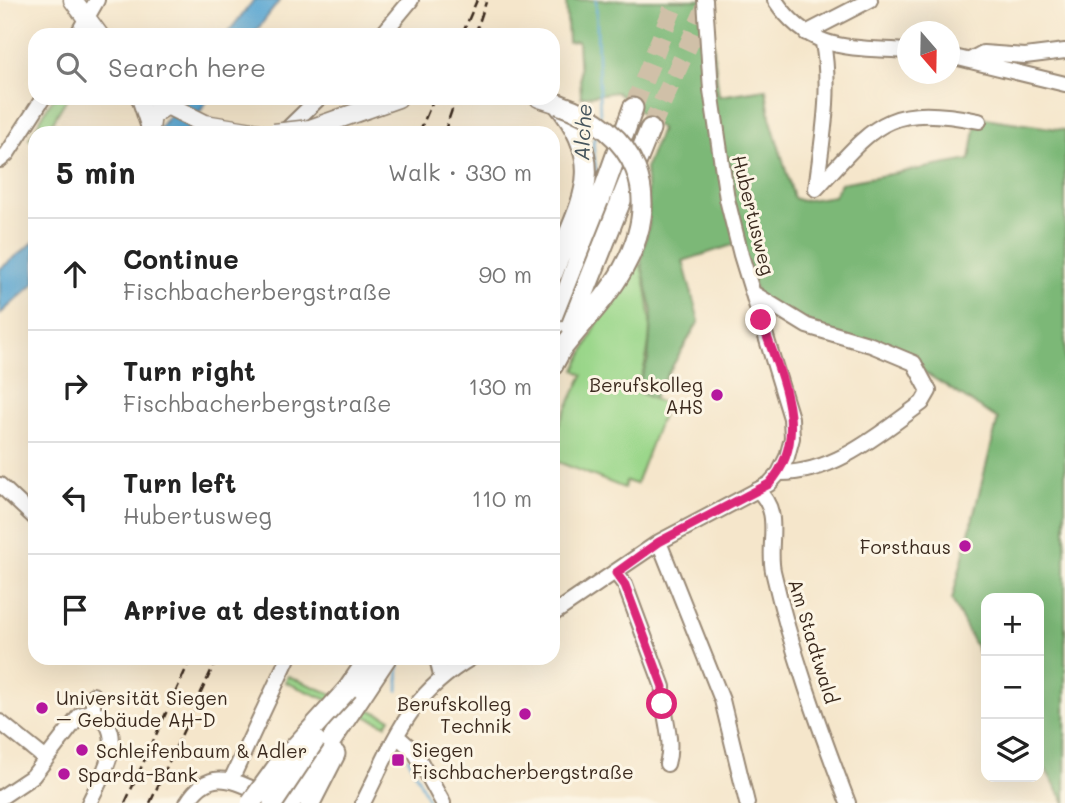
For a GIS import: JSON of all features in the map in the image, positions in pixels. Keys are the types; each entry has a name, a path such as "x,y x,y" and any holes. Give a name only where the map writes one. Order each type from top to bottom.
{"highway":[{"path":"559,105 581,135 588,171 580,205 560,255"},
{"path":"560,105 594,118 624,147 636,172 642,214 635,245 622,272 560,350"},
{"path":"560,312 609,183 633,108"},
{"path":"560,345 650,129"},
{"path":"289,803 351,698 366,665"},
{"path":"274,803 351,698 380,665"},
{"path":"251,803 277,767 351,698"},
{"path":"310,803 333,758 351,698"}],"main road":[{"path":"73,0 94,28"},
{"path":"152,126 158,105"},
{"path":"165,105 205,124 217,126"},
{"path":"319,126 378,105"}],"street":[{"path":"81,28 97,0"},
{"path":"388,28 411,0"},
{"name":"Hubertusweg","path":"705,0 711,90 723,183 741,256 791,418 792,438 779,473"},
{"path":"775,0 783,12 806,33 823,43 897,50"},
{"path":"806,33 870,0"},
{"path":"823,43 827,65 826,110 816,189 877,126 920,114 979,121"},
{"path":"970,60 983,53 1025,56 1065,51"},
{"path":"960,58 1065,84"},
{"path":"0,160 38,105"},
{"path":"141,105 148,126"},
{"path":"291,126 312,105"},
{"path":"560,344 572,313 608,284"},
{"path":"560,609 659,542 757,490 779,473 804,474 830,464 922,403 929,391 914,363 870,345 807,326 753,293"},
{"path":"0,485 28,511"},
{"name":"Am Stadtwald","path":"757,490 768,499 772,510 772,565 783,612 848,803"},
{"path":"659,542 722,700 747,803"},
{"path":"616,573 625,585 663,687 662,704 672,748 667,764"},
{"path":"232,780 285,665"},
{"path":"439,665 442,676"},
{"path":"363,803 417,701 442,676 460,665"},
{"path":"89,803 108,763 112,741 107,724 93,710 93,695"},
{"path":"0,798 26,783 80,715 93,710"},
{"path":"0,722 46,759"},
{"path":"397,736 415,752 443,803"},
{"path":"187,803 209,780 232,780 289,803"}],"green space":[{"path":"566,0 704,0 709,7 719,96 766,89 770,117 794,198 802,201 834,196 841,183 970,160 977,117 1065,130 1065,803 1044,767 1044,593 981,593 981,657 952,600 998,419 900,357 762,309 739,243 683,261 699,321 653,399 636,391 648,360 652,310 641,261 649,224 646,167 661,129 616,92 581,97 578,41 568,42"},
{"path":"49,105 63,105 50,126 37,126"},
{"path":"630,264 641,265 648,299 650,328 637,391 666,405 636,484 626,481 624,488 560,463 560,422 583,375 575,370 608,301"},
{"path":"288,676 390,718 386,725 285,682"}],"water":[{"path":"254,0 280,0 258,28 232,28"},
{"path":"178,105 204,105 191,126 161,126"},
{"path":"28,247 28,289 0,314 0,269"}],"waterway":[{"name":"Alche","path":"596,0 600,116"},
{"name":"Alche","path":"596,133 593,143 597,182"},
{"name":"Alche","path":"398,691 399,665"},
{"name":"Alche","path":"408,758 430,803"}],"tunnel":[{"path":"633,108 676,0"},
{"path":"650,129 709,0"}],"railway":[{"path":"465,28 477,0"},
{"path":"477,28 486,2"},
{"path":"422,126 431,105"},
{"path":"446,126 454,105"},
{"path":"125,803 188,665"},
{"path":"150,803 214,665"}],"place":[{"name":"Berufskolleg AHS","path":"717,395"},
{"name":"Forsthaus","path":"965,546"},
{"name":"Universität Siegen – Gebäude AH-D","path":"42,708"},
{"name":"Berufskolleg Technik","path":"525,714"},
{"name":"Schleifenbaum & Adler","path":"82,750"},
{"name":"Siegen Fischbacherbergstraße","path":"398,760"},
{"name":"Sparda-Bank","path":"64,774"}],"route":[{"path":"662,704 663,687 625,585 616,573 659,542 769,484 779,473 792,438 791,418 788,401 761,320"}]}
